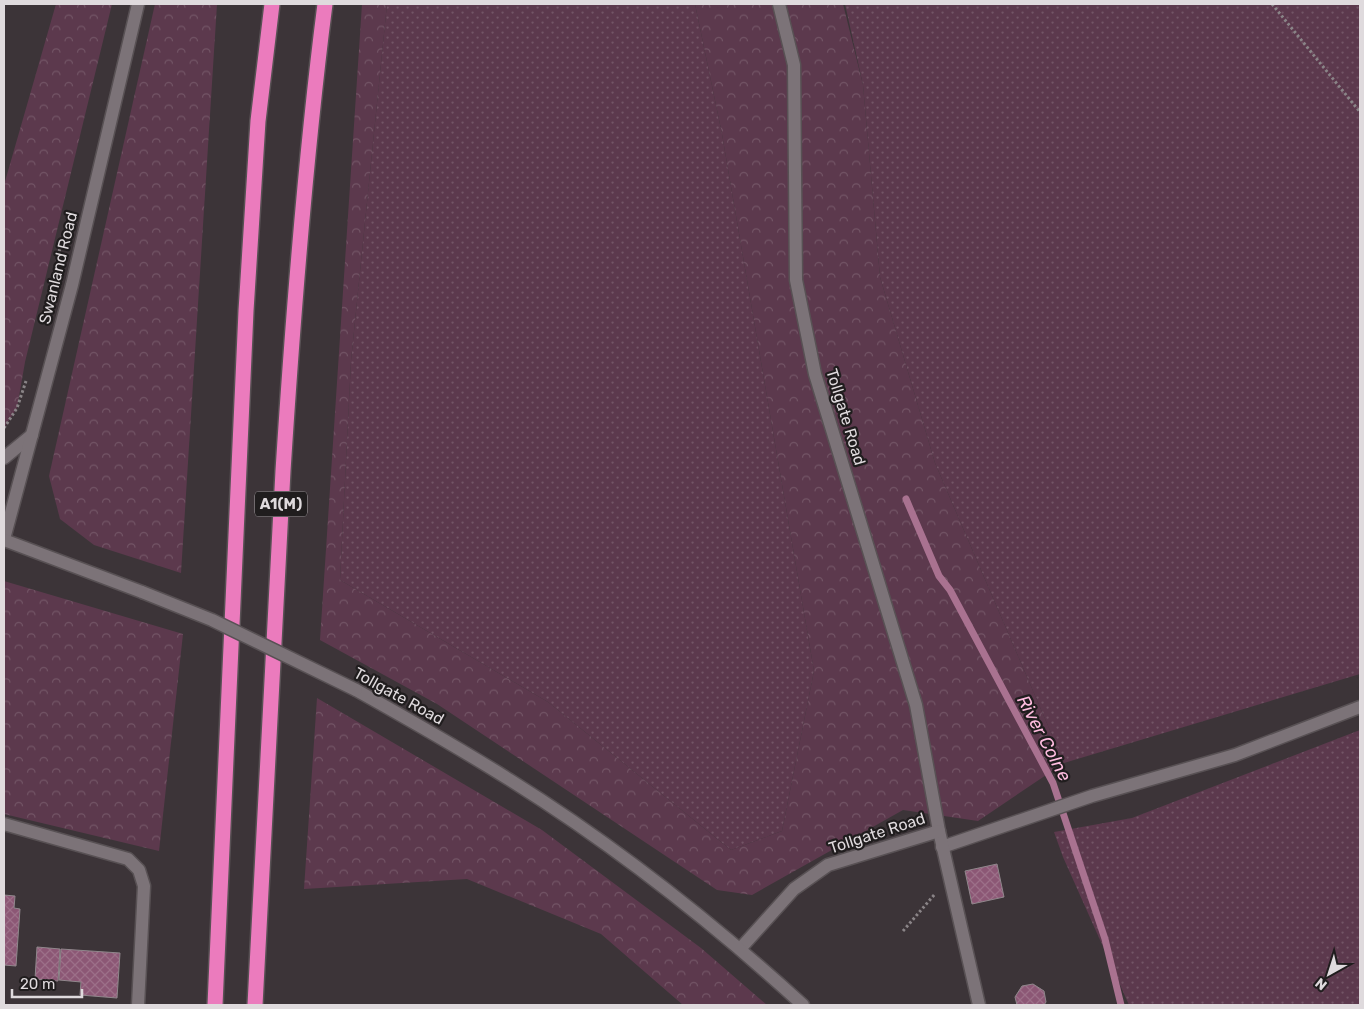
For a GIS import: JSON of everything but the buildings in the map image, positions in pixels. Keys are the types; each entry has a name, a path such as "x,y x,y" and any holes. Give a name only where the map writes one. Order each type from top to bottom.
{"highway":[{"name":"A1(M)","path":"215,1005 246,311 258,121 272,4"},
{"name":"A1(M)","path":"255,1005 269,693 293,319 311,116 326,4"}],"street":[{"name":"Swanland Road","path":"4,540 72,285 138,4"},
{"name":"Tollgate Road","path":"779,4 794,64 796,280 815,374 916,705 942,847 979,1005"},
{"path":"4,458 32,435"},
{"name":"Tollgate Road","path":"4,540 212,620 356,690 510,780 587,831 740,949 803,1005"},
{"path":"942,847 1092,796 1235,755 1360,707"},
{"path":"4,824 128,859 139,870 144,886 138,1005"},
{"name":"Tollgate Road","path":"740,949 794,889 828,865 939,831"}],"path":[{"path":"1272,4 1360,112"},
{"path":"50,291 63,233"},
{"path":"4,428 17,408 28,374"},
{"path":"903,931 949,878"}],"green space":[{"path":"56,4 112,4 25,362 17,408 4,428 4,185"},
{"path":"155,4 217,4 181,573 94,545 60,519 49,476"},
{"path":"362,4 387,4 351,361 340,580 548,702 731,850 782,831 814,671 722,134 695,4 843,4 863,85 880,277 935,463 1064,763 978,821 903,810 752,895 717,890 437,704 320,640"},
{"path":"387,4 695,4 722,134 814,671 782,831 731,850 548,702 340,580 351,361"},
{"path":"845,4 1360,4 1360,674 1064,763 935,463 880,277 863,85"},
{"path":"4,581 183,634 159,851 4,814"},
{"path":"317,698 542,830 701,948 767,1005 683,1005 601,934 467,879 304,889"},
{"path":"1360,730 1360,1005 1129,1005 1063,857 1054,832 1132,818"}],"waterway":[{"name":"River Colne","path":"906,499 939,576 950,590 1053,783 1105,939 1121,1005"}]}
